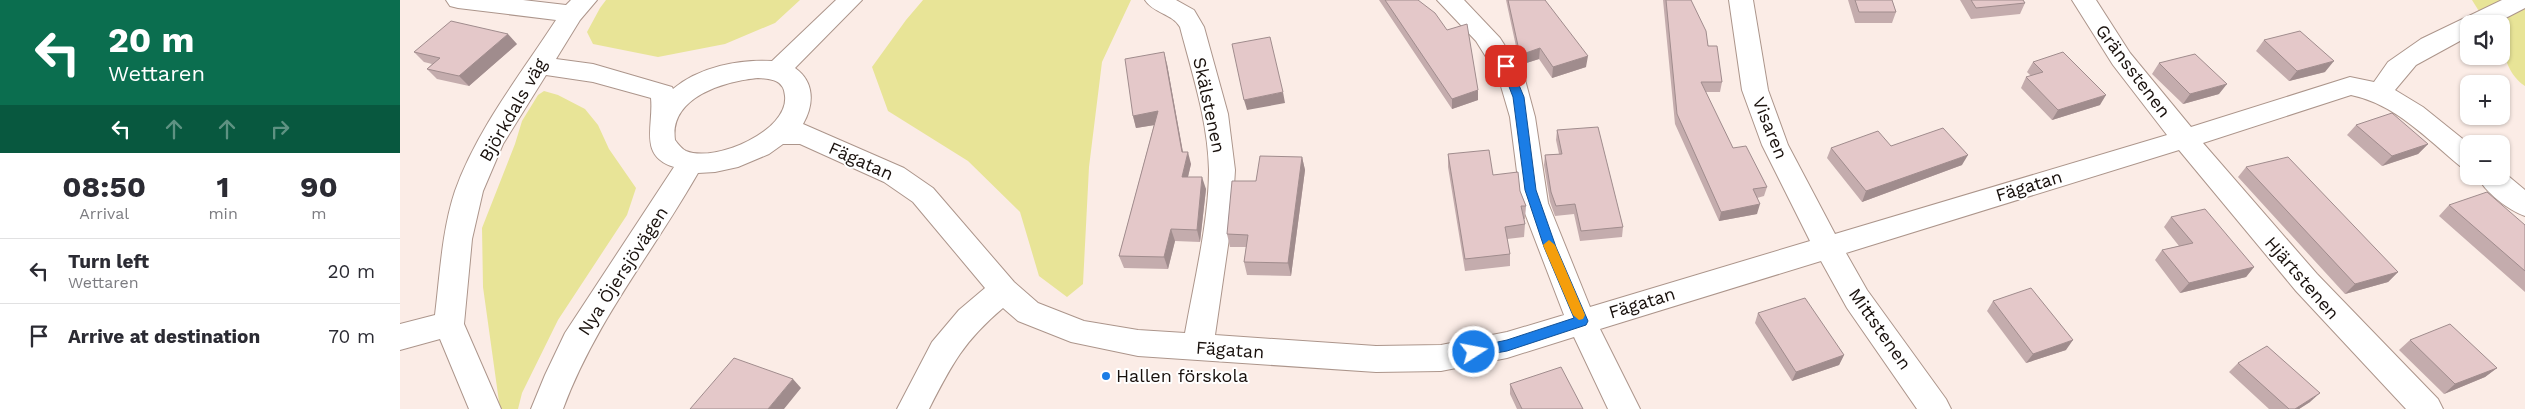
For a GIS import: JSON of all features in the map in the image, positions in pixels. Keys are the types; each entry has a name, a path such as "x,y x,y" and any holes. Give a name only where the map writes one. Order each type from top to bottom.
{"street":[{"name":"Björkdals väg","path":"458,0 578,7"},
{"path":"777,71 850,0"},
{"name":"Skälstenen","path":"1157,0 1186,16 1192,27 1215,114 1222,170 1218,218 1198,348"},
{"path":"1449,0 1477,24 1500,56 1512,77 1518,97 1531,190 1550,247 1582,321 1624,409"},
{"name":"Visaren","path":"1741,0 1755,90 1775,145 1827,248"},
{"name":"Gränsstenen","path":"2084,0 2116,54 2185,139"},
{"path":"2491,15 2522,0"},
{"name":"Björkdals väg","path":"485,409 449,324 458,239 469,191 491,142 538,65 578,7"},
{"path":"2381,93 2388,77 2399,64 2420,49 2460,30"},
{"path":"538,65 592,73 663,93 665,116"},
{"path":"751,69 777,71 791,78 799,90 799,104 793,119 779,135 760,148 737,158 713,163 691,162 674,156 663,146 660,132 665,116 676,101 688,92 714,76 751,69"},
{"name":"Fägatan","path":"779,135 803,134 852,158 894,175 923,195 1004,290 1028,312 1082,333 1138,343 1376,359 1441,358 1507,345 2185,139 2350,86 2381,93 2400,102 2460,152"},
{"name":"Hjärtstenen","path":"2185,139 2261,232 2334,315 2427,409"},
{"name":"Nya Öjersjövägen","path":"547,409 557,377 599,300 676,189 691,162"},
{"path":"2501,185 2525,205"},
{"name":"Mittstenen","path":"1827,248 1857,299 1935,409"},
{"path":"913,409 943,351 969,318 1004,290"},
{"path":"400,337 449,324"}],"shaded area":[{"path":"606,0 800,0 775,23 725,44 658,57 593,44 587,32"},
{"path":"923,0 1131,0 1102,62 1089,167 1083,284 1067,297 1039,276 1020,212 968,161 888,111 872,67"},
{"path":"2472,0 2525,0 2525,86 2518,81 2509,65 2510,15 2481,15"},
{"path":"544,91 558,95 585,109 598,125 609,149 636,188 627,215 558,320 522,393 518,409 500,409 483,287 482,228 522,121 538,95"}],"building":[{"path":"1385,0 1418,0 1435,13 1447,30 1467,24 1478,90 1452,99"},
{"path":"1508,0 1545,0 1588,56 1553,67 1540,48 1520,55"},
{"path":"1666,0 1691,0 1706,31 1708,46 1717,46 1722,82 1701,82 1733,148 1746,146 1767,187 1753,189 1760,204 1721,212 1677,114"},
{"path":"1855,0 1892,0 1896,12 1859,12"},
{"path":"1971,0 2023,0 2025,3 1976,8"},
{"path":"451,21 508,34 459,76 427,69 440,58 414,52"},
{"path":"2300,31 2334,61 2297,71 2264,40"},
{"path":"1270,37 1283,92 1244,100 1232,44"},
{"path":"1164,52 1182,152 1188,152 1182,177 1202,177 1197,230 1171,229 1164,257 1119,256 1158,111 1133,116 1125,59"},
{"path":"2063,52 2106,95 2058,110 2026,77 2043,72 2033,62"},
{"path":"2195,54 2227,84 2190,94 2159,63"},
{"path":"2392,113 2428,144 2392,156 2356,125"},
{"path":"1598,127 1623,227 1581,231 1575,204 1556,206 1551,192 1545,155 1562,154 1557,130"},
{"path":"1943,128 1968,155 1866,191 1831,148 1878,131 1891,146"},
{"path":"1489,150 1493,175 1518,172 1520,191 1526,206 1521,206 1525,224 1505,227 1510,254 1465,259 1448,154"},
{"path":"1260,156 1302,157 1288,263 1244,262 1248,235 1227,234 1232,181 1256,181"},
{"path":"2288,157 2398,272 2355,284 2246,167"},
{"path":"2487,192 2525,225 2525,271 2449,205"},
{"path":"2205,209 2254,267 2189,283 2162,250 2193,243 2171,217"},
{"path":"2031,288 2073,340 2033,354 1993,301"},
{"path":"1805,298 1844,355 1796,372 1758,313"},
{"path":"2450,324 2497,368 2455,384 2410,340"},
{"path":"2267,346 2320,393 2295,409 2289,409 2238,363"},
{"path":"734,358 793,379 768,409 690,409"},
{"path":"1561,367 1583,409 1522,409 1510,384"}],"slow traffic":[{"path":"1549,245 1579,315"}],"place":[{"name":"Hallen förskola","path":"1106,376"}],"route":[{"path":"1474,352 1507,345 1582,321 1550,247 1531,190 1518,97 1512,77 1506,66"}]}
